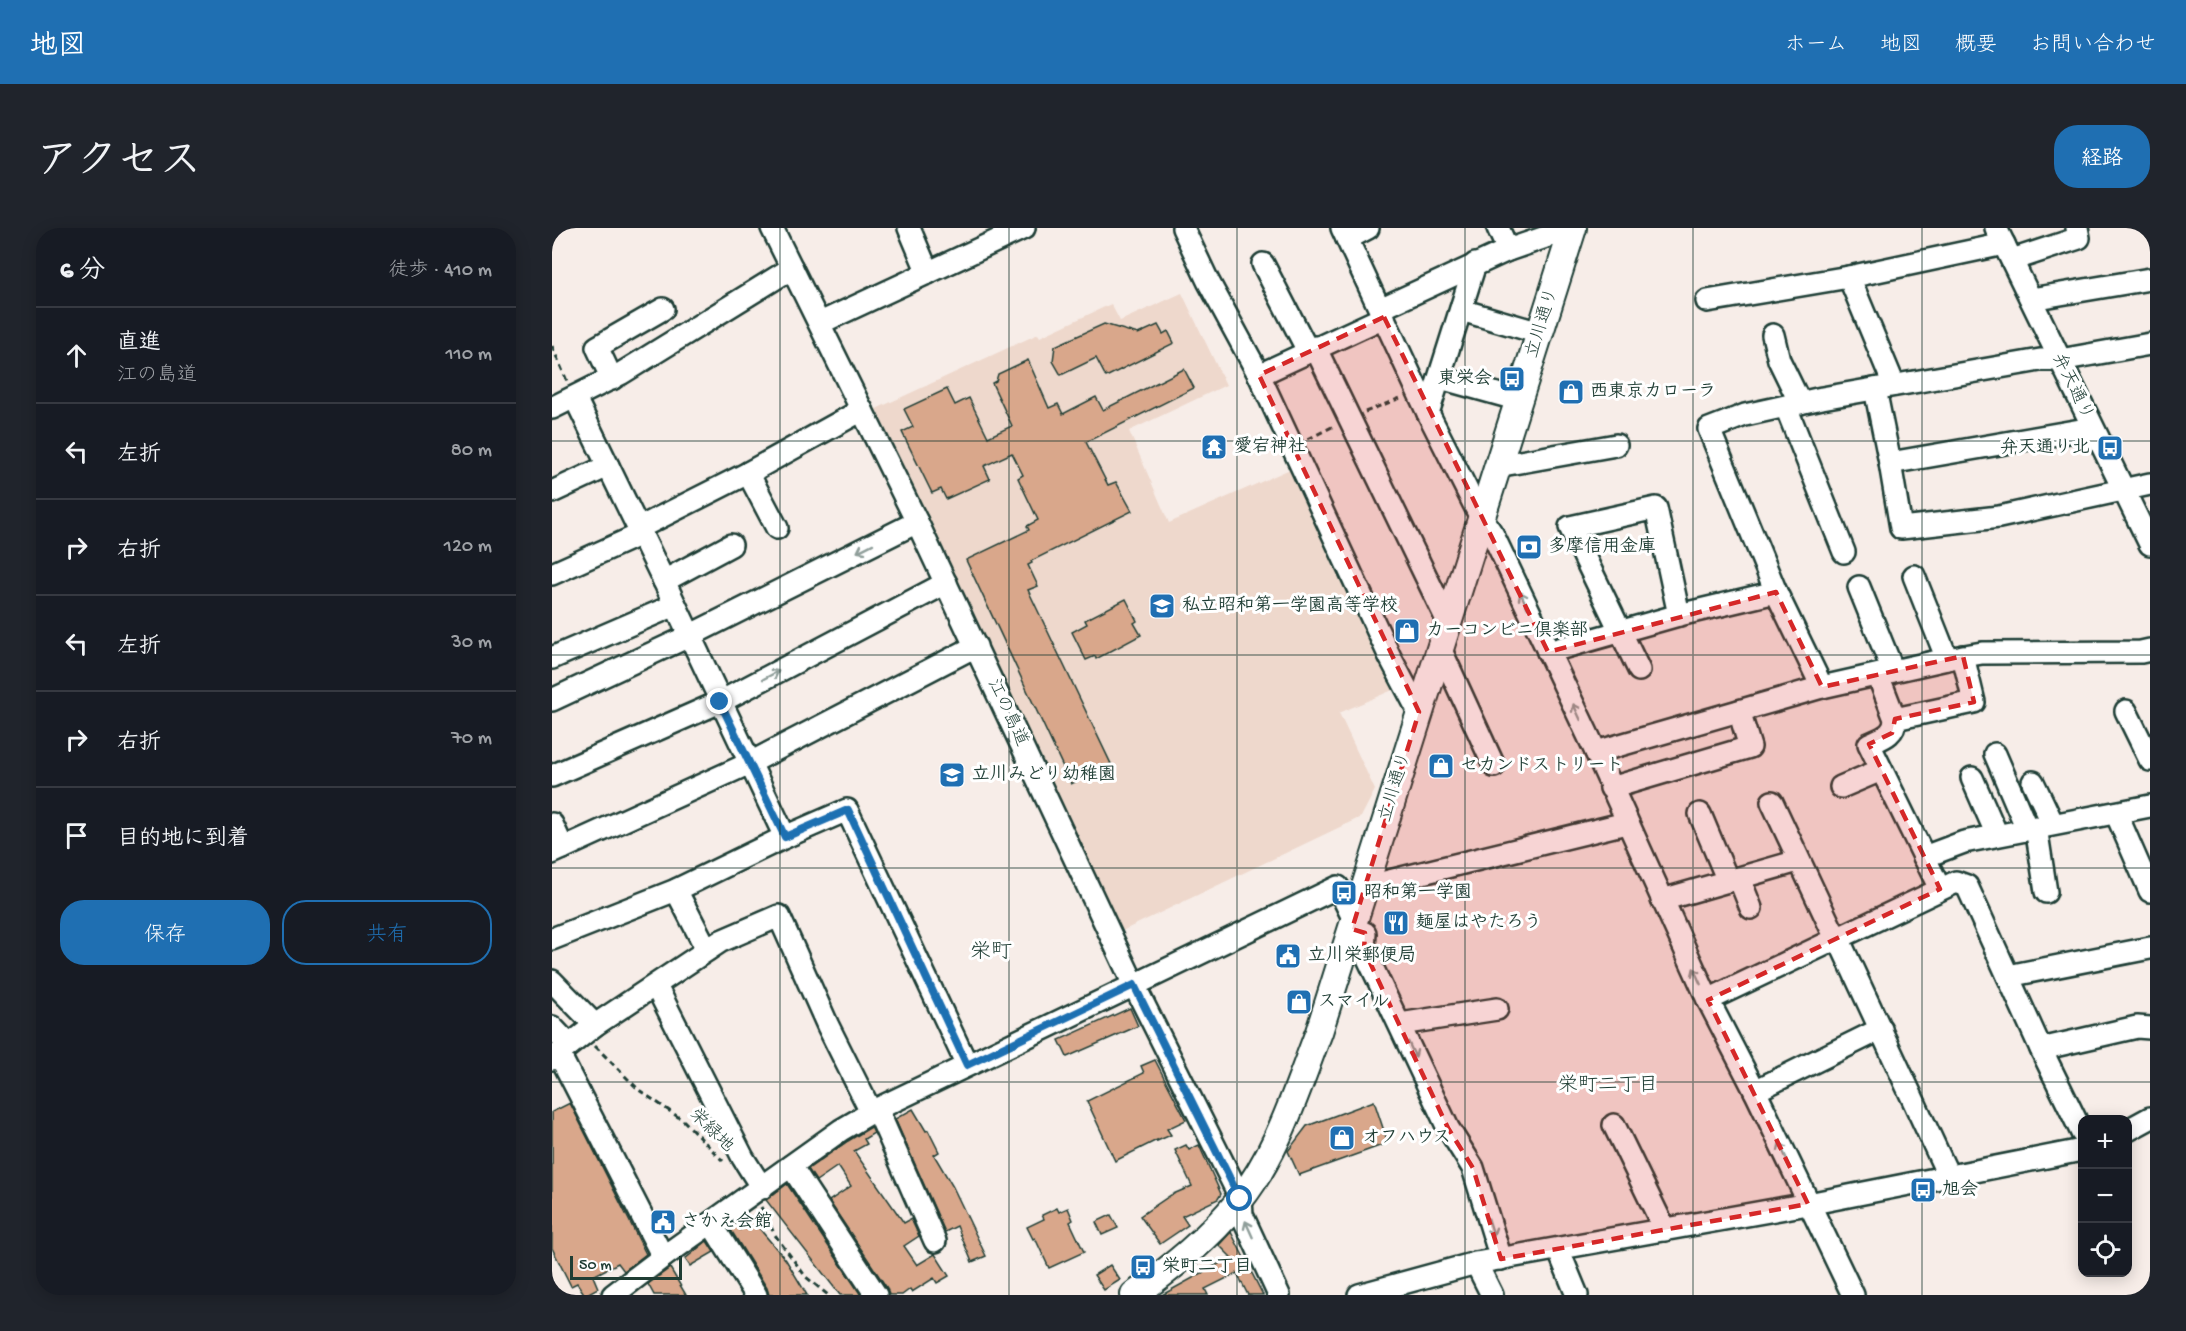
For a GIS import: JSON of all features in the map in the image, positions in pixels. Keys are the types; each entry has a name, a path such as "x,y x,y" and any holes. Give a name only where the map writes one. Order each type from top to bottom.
{"main road":[{"name":"立川通り","path":"1134,1295 1177,1264 1215,1229 1240,1199 1261,1169 1296,1092 1319,1032 1480,516 1573,228"}],"street":[{"name":"江の島道","path":"772,228 917,522 1134,985 1240,1199 1242,1215 1279,1295"},
{"path":"909,228 928,273"},
{"path":"820,323 1024,228"},
{"path":"1183,228 1213,291 1259,375 1390,657 1419,712"},
{"path":"1368,228 1344,233 1428,413 1480,516 1493,534 1596,752 1626,823 1708,1000 1755,1091 1853,1295"},
{"path":"1498,228 1508,250"},
{"path":"1259,375 1475,264 1573,228"},
{"path":"1707,301 1849,277 2004,244 2079,238 2076,228"},
{"name":"弁天通り","path":"2004,244 2123,490 2145,522 2150,544"},
{"path":"1263,264 1312,349 1448,622"},
{"path":"1428,413 1475,264"},
{"path":"552,408 612,379 792,268"},
{"path":"1849,277 1885,387 1890,464 1901,528 1999,517 2150,484"},
{"path":"2031,299 2150,279"},
{"path":"612,379 597,347 629,319 663,309"},
{"path":"1461,310 1540,333"},
{"path":"1773,335 1793,405 1844,552"},
{"path":"1822,687 1776,592 1709,429 1745,415 1885,387 2040,360 2060,360 2150,344"},
{"path":"1440,378 1519,400"},
{"path":"574,398 640,531 785,837"},
{"path":"552,574 640,531 862,410"},
{"path":"1890,464 2092,428"},
{"path":"1497,466 1616,445"},
{"path":"552,492 608,466"},
{"path":"748,473 777,528"},
{"path":"1639,670 1570,527 1656,508 1679,615"},
{"path":"552,700 689,636 917,522"},
{"path":"664,581 731,544"},
{"path":"1895,719 1974,702 1955,657 1914,576"},
{"path":"552,776 720,702 946,583"},
{"path":"1859,587 1886,673 1895,719 1892,733 1869,744 1940,890"},
{"path":"1548,652 1679,615 1776,592"},
{"path":"552,658 675,605"},
{"path":"552,824 557,850 750,763 976,646"},
{"path":"1440,648 1494,766"},
{"path":"1596,752 1822,687 1955,657 1982,653 2141,652 2150,650"},
{"path":"1611,788 1750,747 1739,711"},
{"path":"2126,711 2150,760"},
{"path":"1995,754 2039,827"},
{"path":"1841,787 1881,770"},
{"path":"1972,777 1997,835"},
{"path":"2033,782 2046,892"},
{"path":"1772,802 1949,1177"},
{"path":"1924,857 1964,842 2150,806"},
{"path":"552,939 676,890 785,837 848,810 967,1065"},
{"path":"2116,813 2150,891"},
{"path":"1700,814 1733,879 1751,908"},
{"path":"1365,887 1626,823"},
{"path":"1662,900 1798,861"},
{"path":"1708,1000 1956,882 1967,886 2078,1125"},
{"path":"614,1295 790,1166 841,1130 874,1111 1338,887 1353,925 1365,933 1364,950 1448,1128 1473,1168 1501,1259"},
{"path":"676,890 707,950"},
{"path":"572,1043 720,941 779,916 828,1026 874,1111 935,1241"},
{"path":"2008,976 2150,948"},
{"path":"552,981 572,1043 663,1257"},
{"path":"656,986 758,1191"},
{"path":"1400,1024 1497,1009"},
{"path":"552,1027 572,1043"},
{"path":"2041,1049 2138,1027 2150,1028"},
{"path":"1755,1091 1881,1029"},
{"path":"2132,1127 2150,1118"},
{"path":"1614,1125 1665,1230"},
{"path":"1359,1295 1400,1290 1476,1263 1808,1204 2078,1151"},
{"path":"790,1166 876,1295"},
{"path":"711,1223 756,1295"},
{"path":"1558,1249 1577,1295"},
{"path":"1476,1263 1492,1295"}],"path":[{"path":"552,346 574,398"},
{"name":"栄緑地","path":"572,1043 684,1121 728,1166"},
{"path":"758,1191 775,1235 806,1277 828,1295"}],"highlighted area":[{"path":"1384,317 1548,652 1776,592 1822,687 1963,656 1974,702 1895,719 1892,733 1869,744 1940,889 1708,1000 1808,1204 1501,1259 1473,1168 1448,1128 1364,950 1365,933 1352,929 1419,712 1259,375 1315,347"}],"shaded area":[{"name":"私立昭和第一学園高等学校","path":"1182,293 1226,385 1129,431 1169,523 1290,469 1395,689 1339,713 1375,790 1361,817 1122,931 876,409 1038,334 1040,337 1111,304 1120,321"}],"building":[{"path":"1104,324 1138,334 1158,325 1163,334 1168,331 1174,343 1106,377 1096,358 1061,375 1053,361 1055,346"},
{"path":"1028,360 1049,408 1058,404 1063,414 1096,397 1103,410 1184,369 1194,388 1086,442 1108,485 1116,482 1132,511 1031,561 1032,563 1028,565 1038,586 1028,590 1111,764 1071,784 966,560 1029,530 1027,526 1038,520 1018,478 1023,475 1012,453 984,466 990,479 946,499 941,489 932,493 902,432 913,427 904,409 947,389 955,405 969,398 988,437 1012,426 992,383 996,381 998,374"},
{"path":"1126,599 1137,621 1134,623 1141,635 1096,659 1095,656 1086,660 1072,632 1087,624 1085,620"},
{"path":"1130,1008 1138,1026 1067,1057 1059,1040"},
{"path":"1155,1060 1186,1120 1167,1129 1171,1135 1115,1161 1087,1101 1144,1073 1141,1066"},
{"path":"1374,1101 1388,1143 1299,1175 1288,1151 1307,1126"},
{"path":"570,1103 646,1254 624,1271 618,1263 593,1276 598,1288 585,1295 577,1283 571,1286 552,1248 552,1112"},
{"path":"913,1109 926,1131 928,1130 939,1152 934,1155 953,1187 986,1256 972,1262 957,1226 945,1232 895,1119"},
{"path":"871,1127 874,1133 864,1139 867,1144 854,1151 904,1223 911,1219 919,1236 904,1246 917,1265 935,1254 949,1276 937,1283 934,1278 912,1292 910,1289 902,1295 889,1295 887,1288 829,1201 851,1186 838,1166 816,1181 808,1169"},
{"path":"1186,1145 1189,1150 1199,1145 1221,1194 1218,1199 1182,1216 1188,1225 1160,1244 1140,1216 1171,1195 1192,1186 1175,1150"},
{"path":"787,1184 861,1295 840,1295 766,1200"},
{"path":"1057,1208 1059,1212 1068,1208 1073,1220 1070,1222 1084,1252 1049,1268 1035,1238 1033,1239 1027,1227 1044,1219 1042,1215"},
{"path":"1111,1215 1118,1228 1102,1235 1096,1222"},
{"path":"752,1220 786,1260 807,1295 769,1295 767,1288 729,1227 735,1223 740,1230"},
{"path":"1231,1232 1263,1295 1248,1295 1237,1273 1205,1289 1208,1295 1162,1295 1231,1257 1219,1245"},
{"path":"707,1241 714,1252 690,1266 685,1259"},
{"path":"1110,1265 1120,1280 1104,1290 1094,1275"},
{"path":"670,1268 686,1295 654,1295 648,1284"}],"place":[{"name":"東栄会","path":"1512,379"},
{"name":"西東京カローラ","path":"1571,392"},
{"name":"愛宕神社","path":"1214,447"},
{"name":"弁天通り北","path":"2110,448"},
{"name":"多摩信用金庫","path":"1529,547"},
{"name":"私立昭和第一学園高等学校","path":"1162,606"},
{"name":"カーコンビニ倶楽部","path":"1407,631"},
{"name":"セカンドストリート","path":"1441,766"},
{"name":"立川みどり幼稚園","path":"952,775"},
{"name":"昭和第一学園","path":"1344,893"},
{"name":"麺屋はやたろう","path":"1396,923"},
{"name":"立川栄郵便局","path":"1288,956"},
{"name":"スマイル","path":"1299,1002"},
{"name":"オフハウス","path":"1342,1138"},
{"name":"旭会","path":"1923,1190"},
{"name":"さかえ会館","path":"663,1222"},
{"name":"栄町二丁目","path":"1143,1267"}],"district":[{"name":"栄町","path":"991,953"},
{"name":"栄町二丁目","path":"1608,1086"}],"route":[{"path":"720,702 785,837 848,810 967,1065 1134,985 1240,1199"}]}
